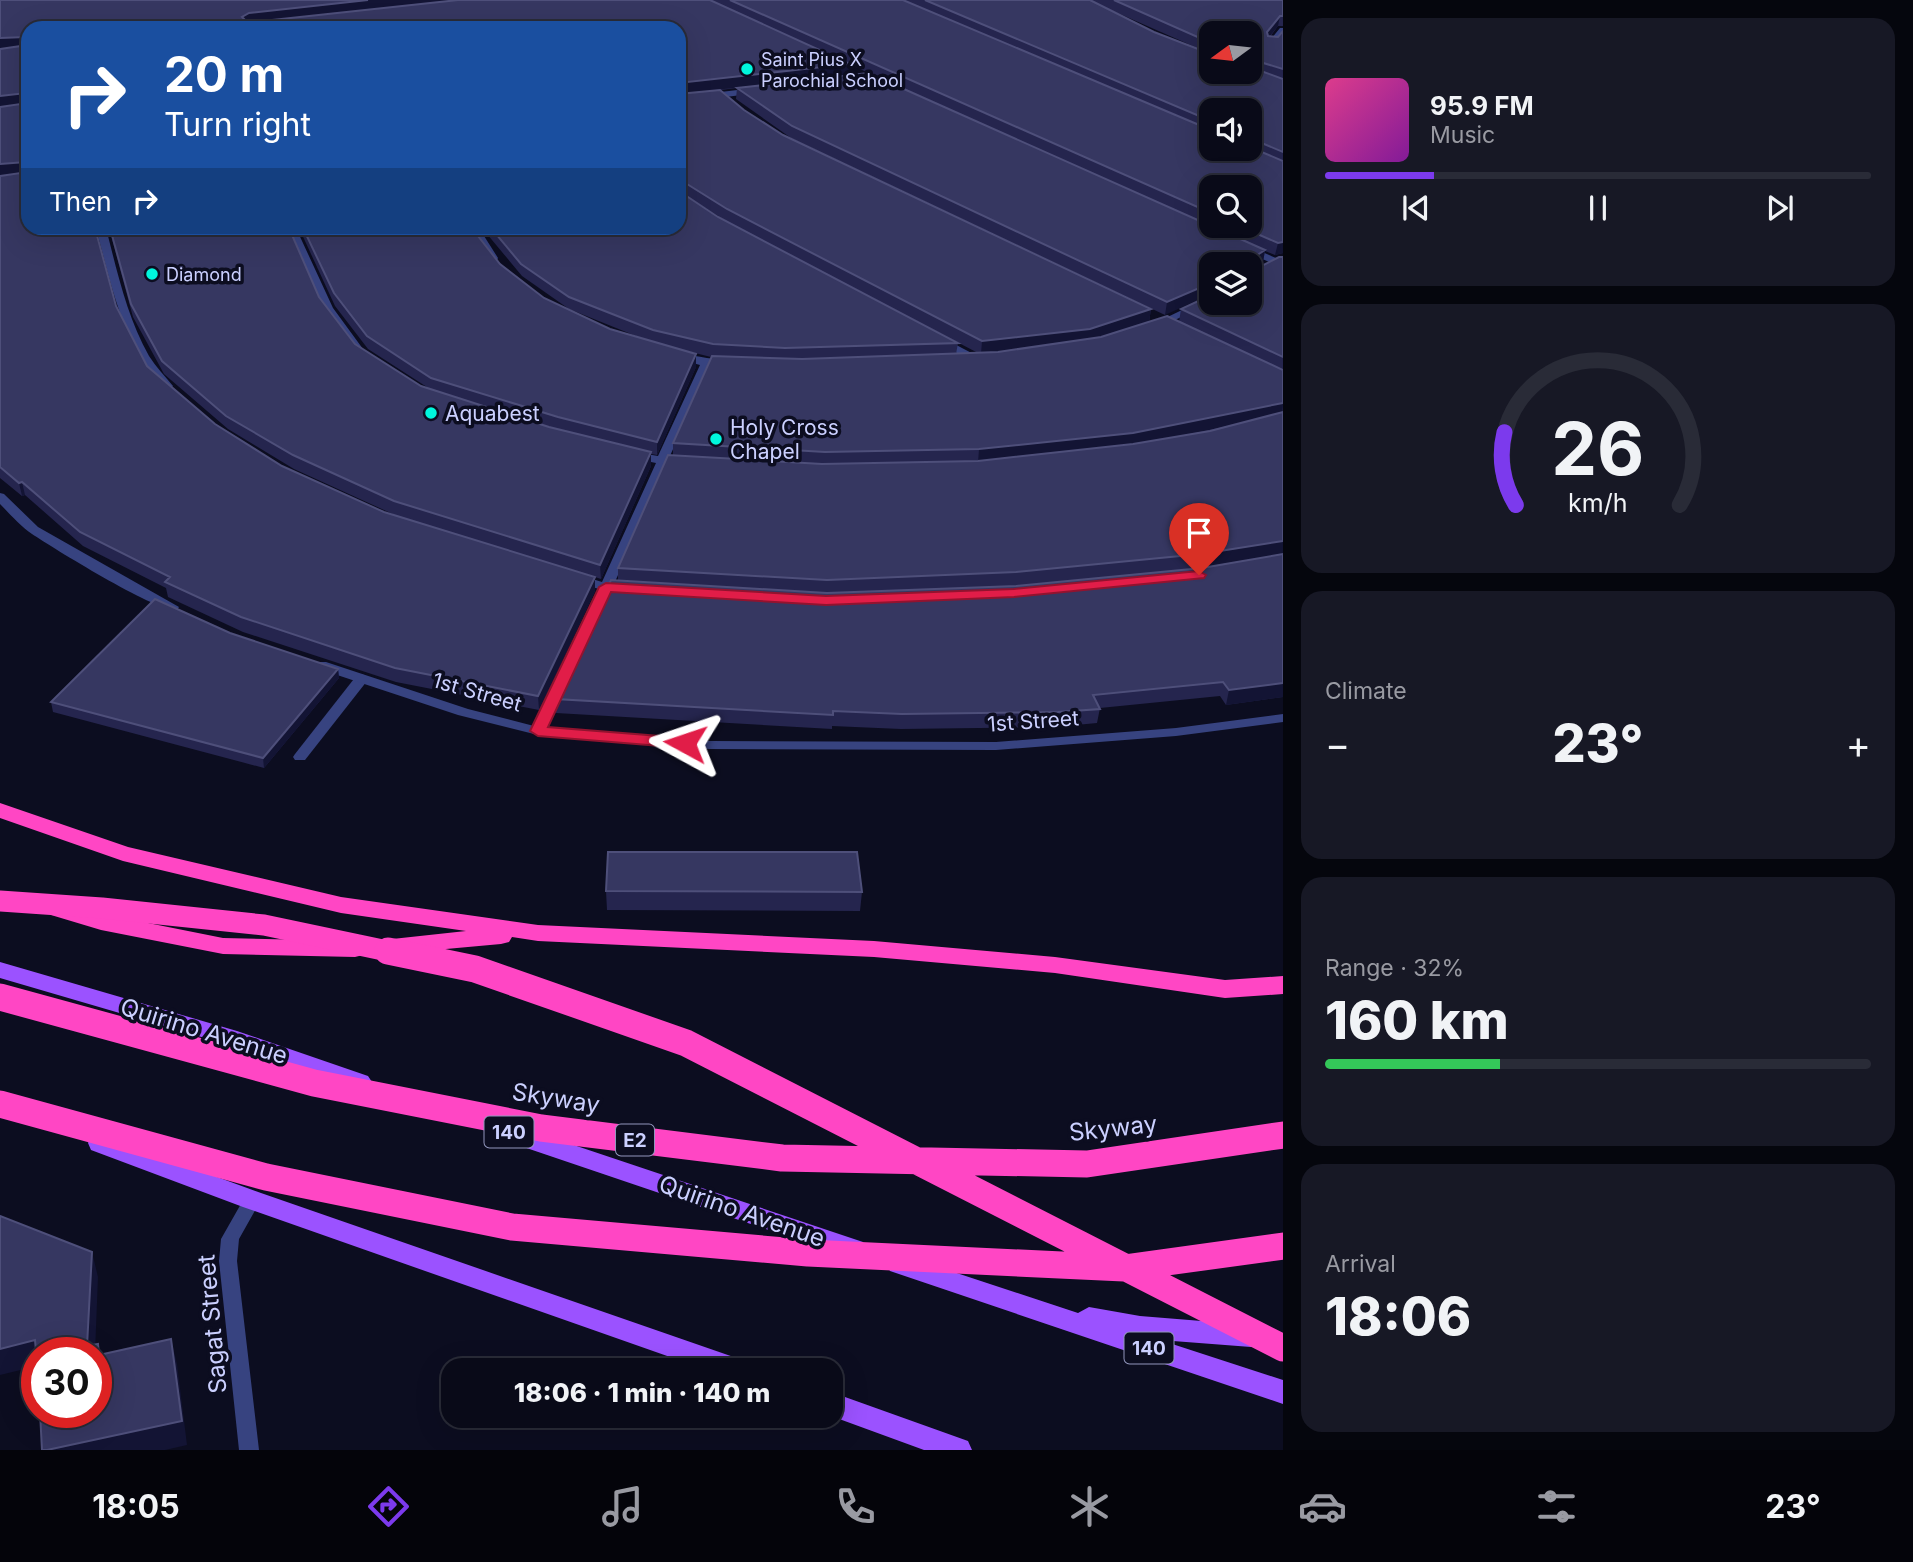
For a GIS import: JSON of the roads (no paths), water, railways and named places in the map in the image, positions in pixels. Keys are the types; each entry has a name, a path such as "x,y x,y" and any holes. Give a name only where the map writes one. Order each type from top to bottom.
{"highway":[{"path":"0,810 123,853 341,905 538,933 874,949 1055,965 1225,989 1283,985"},
{"path":"0,891 101,922 223,946 349,949 538,933"},
{"path":"0,901 102,908 264,925 475,969 502,978 686,1043 1283,1348"},
{"name":"Skyway","path":"0,998 314,1083 541,1128 782,1158 1087,1164 1283,1135"},
{"path":"0,1105 266,1177 512,1227 808,1253 1124,1268 1283,1245"}],"main road":[{"name":"Quirino Avenue","path":"0,970 229,1037 1283,1392"},
{"path":"0,1105 252,1199 705,1358"},
{"path":"1014,1303 1140,1327 1283,1338"},
{"path":"843,1408 958,1450"}],"street":[{"path":"1271,44 1283,30"},
{"path":"686,100 727,99 762,90"},
{"path":"103,235 126,318 157,378 176,393"},
{"path":"294,235 328,307 362,353 373,360"},
{"path":"478,235 492,257 502,265"},
{"path":"1239,245 1277,263"},
{"path":"1142,330 1168,321 1199,305"},
{"path":"1156,316 1180,327"},
{"path":"930,335 979,361"},
{"path":"666,353 706,363 743,366"},
{"path":"953,362 993,359"},
{"path":"538,731 706,363"},
{"path":"621,452 661,462 697,465"},
{"path":"0,497 34,530 140,592 188,614"},
{"path":"557,573 606,587 634,589"},
{"name":"1st Street","path":"302,658 463,712 538,731 709,745 996,746 1176,732 1283,718"},
{"path":"300,757 362,678"},
{"name":"Sagat Street","path":"248,1450 228,1261 230,1239 252,1199"}],"place":[{"name":"Saint Pius X Parochial School","path":"747,69"},
{"name":"Diamond","path":"152,274"},
{"name":"Aquabest","path":"431,413"},
{"name":"Holy Cross Chapel","path":"716,439"}]}
